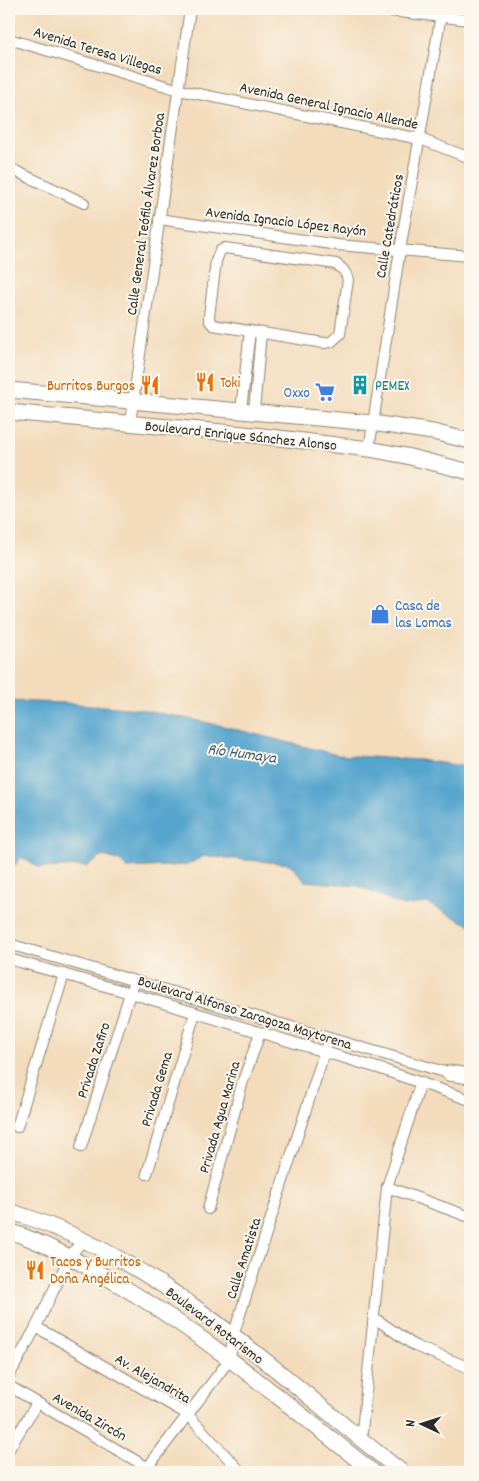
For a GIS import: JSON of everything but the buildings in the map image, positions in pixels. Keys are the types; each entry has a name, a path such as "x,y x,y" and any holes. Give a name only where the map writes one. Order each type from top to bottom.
{"main road":[{"name":"Boulevard Enrique Sánchez Alonso","path":"9,390 372,423 433,432 470,442"},
{"name":"Boulevard Enrique Sánchez Alonso","path":"9,412 369,449 470,472"},
{"path":"448,1073 470,1078"},
{"name":"Boulevard Rotarismo","path":"9,1211 44,1223 83,1240 167,1288 233,1336 361,1441 402,1472"},
{"name":"Boulevard Rotarismo","path":"9,1231 70,1256 134,1293 182,1324 230,1358 373,1472"}],"street":[{"name":"Calle General Teófilo Álvarez Borboa","path":"130,423 190,9"},
{"path":"372,9 442,13 470,20"},
{"name":"Calle Catedráticos","path":"369,449 400,250 442,13"},
{"name":"Avenida Teresa Villegas","path":"9,39 179,90"},
{"name":"Avenida General Ignacio Allende","path":"179,90 420,139 470,158"},
{"path":"9,168 84,203"},
{"name":"Avenida Ignacio López Rayón","path":"159,219 338,245 470,256"},
{"path":"225,248 336,264 342,268 348,280 340,334 336,340 324,343 262,332 213,326 209,320 216,261 220,251 225,248"},
{"path":"248,411 250,331"},
{"path":"248,411 262,332"},
{"name":"Boulevard Alfonso Zaragoza Maytorena","path":"9,944 448,1073"},
{"name":"Boulevard Alfonso Zaragoza Maytorena","path":"9,959 130,993 325,1052 421,1082 470,1100"},
{"path":"17,1127 64,974"},
{"name":"Privada Zafiro","path":"81,1147 133,982"},
{"name":"Privada Gema","path":"147,1174 195,1013"},
{"name":"Privada Agua Marina","path":"208,1209 243,1081 260,1033"},
{"name":"Calle Amatista","path":"152,1470 187,1414 230,1358 233,1336 329,1038"},
{"path":"361,1441 387,1187 421,1082"},
{"path":"387,1187 470,1217"},
{"path":"9,1376 36,1327 70,1256 83,1240"},
{"path":"373,1317 415,1346 470,1368"},
{"name":"Av. Alejandrita","path":"36,1327 187,1414 241,1472"},
{"name":"Avenida Zircón","path":"9,1386 152,1470"},
{"path":"9,1449 37,1403"}],"water":[{"name":"Río Humaya","path":"9,701 141,709 223,726 338,755 420,760 470,767 470,925 426,903 403,906 359,886 305,881 290,864 204,856 187,865 127,868 119,860 103,856 87,866 40,868 21,857 13,868 9,866"}],"place":[{"name":"Toki","path":"205,382"},
{"name":"Burritos Burgos","path":"150,385"},
{"name":"PEMEX","path":"360,385"},
{"name":"Oxxo","path":"325,392"},
{"name":"Casa de las Lomas","path":"380,614"},
{"name":"Tacos y Burritos Doña Angélica","path":"35,1270"}]}
